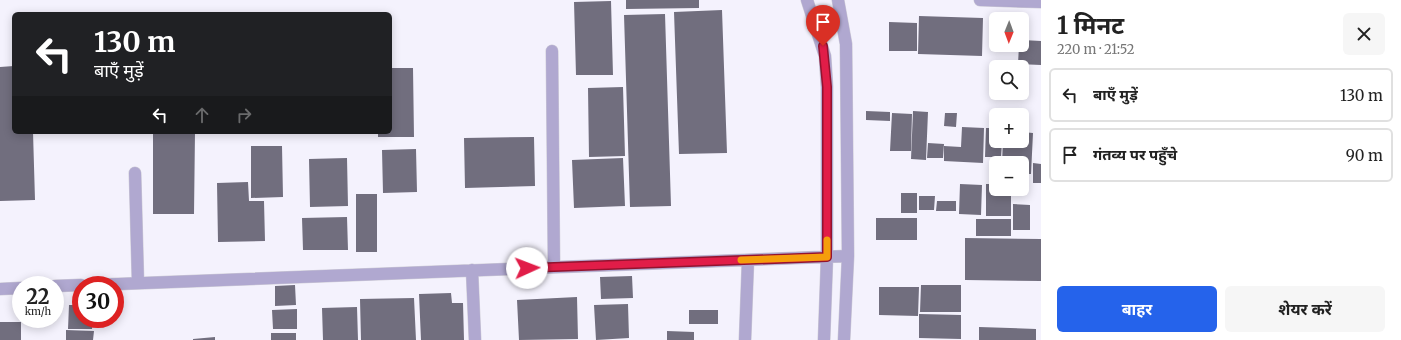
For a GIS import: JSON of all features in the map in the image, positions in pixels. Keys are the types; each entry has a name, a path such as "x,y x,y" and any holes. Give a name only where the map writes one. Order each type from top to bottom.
{"street":[{"path":"807,0 820,36 825,56 827,87 827,257 824,340"},
{"path":"838,0 846,44 848,256 844,340"},
{"path":"980,0 1041,2"},
{"path":"552,51 554,267"},
{"path":"135,173 138,283"},
{"path":"124,284 848,256"},
{"path":"745,340 748,260"},
{"path":"472,270 475,340"},
{"path":"0,289 12,288"}],"building":[{"path":"626,0 699,0 699,8 626,9"},
{"path":"611,1 613,75 576,75 574,2"},
{"path":"722,10 727,153 679,154 674,12"},
{"path":"665,14 671,206 630,207 624,15"},
{"path":"919,16 983,18 982,56 918,54"},
{"path":"889,22 917,23 917,51 889,51"},
{"path":"1029,40 1041,41 1041,65 1029,64 1029,60 1018,60 1019,52 1029,52"},
{"path":"12,66 12,134 33,134 35,200 0,201 0,67"},
{"path":"392,68 413,68 414,137 378,137 378,134 392,134"},
{"path":"623,87 625,156 589,157 588,88"},
{"path":"866,111 890,112 890,121 866,120"},
{"path":"913,111 928,112 926,160 911,159"},
{"path":"892,113 912,114 911,151 890,151"},
{"path":"945,113 957,113 956,127 944,126"},
{"path":"962,127 984,128 983,163 944,161 944,146 961,147"},
{"path":"986,128 989,128 989,148 1002,148 1001,156 985,157"},
{"path":"1029,133 1033,133 1031,174 1029,174 1029,156 1002,156 1003,148 1029,148"},
{"path":"153,134 195,134 194,214 153,214"},
{"path":"534,137 535,186 465,188 464,138"},
{"path":"928,143 944,144 943,158 927,158"},
{"path":"251,146 282,146 283,197 251,198"},
{"path":"416,149 417,192 383,193 382,150"},
{"path":"347,158 348,206 310,207 309,159"},
{"path":"623,158 625,206 574,208 572,160"},
{"path":"1033,163 1041,164 1041,183 1033,183"},
{"path":"248,182 249,201 264,201 265,241 218,242 217,183"},
{"path":"960,184 982,185 981,215 959,214"},
{"path":"986,184 989,184 989,196 1011,196 1011,216 986,216"},
{"path":"901,193 917,193 917,213 901,213"},
{"path":"356,194 377,194 377,252 356,252"},
{"path":"919,196 935,196 934,210 919,210"},
{"path":"937,201 956,201 956,211 936,211"},
{"path":"1013,204 1030,205 1030,230 1013,230"},
{"path":"347,217 348,250 303,250 302,218"},
{"path":"876,218 917,218 917,240 876,240"},
{"path":"976,219 1011,219 1011,236 976,236"},
{"path":"965,238 1041,239 1041,281 965,280"},
{"path":"632,276 633,298 601,299 600,277"},
{"path":"295,285 296,305 275,306 275,286"},
{"path":"921,285 961,285 961,312 920,312"},
{"path":"879,287 919,287 918,316 879,315"},
{"path":"451,293 452,303 463,303 464,340 421,340 419,294"},
{"path":"577,297 578,339 519,340 517,300"},
{"path":"414,298 416,340 361,340 360,299"},
{"path":"628,304 629,338 596,340 594,305"},
{"path":"69,305 72,305 72,328 92,329 68,329"},
{"path":"357,307 358,340 323,340 322,308"},
{"path":"297,309 297,329 273,329 272,310"},
{"path":"689,310 718,310 718,324 689,324"},
{"path":"919,314 961,315 961,339 919,338"},
{"path":"0,322 12,322 12,328 21,328 21,340 0,340"},
{"path":"979,327 1036,329 1036,340 979,340"},
{"path":"66,330 94,331 93,340 66,340"},
{"path":"667,331 694,332 694,340 667,340"},
{"path":"271,333 296,333 296,340 271,340"},
{"path":"215,337 215,340 193,340 193,339"}],"slow traffic":[{"path":"741,260 827,257 827,240"}],"route":[{"path":"527,268 827,257 827,87 823,46"}]}
